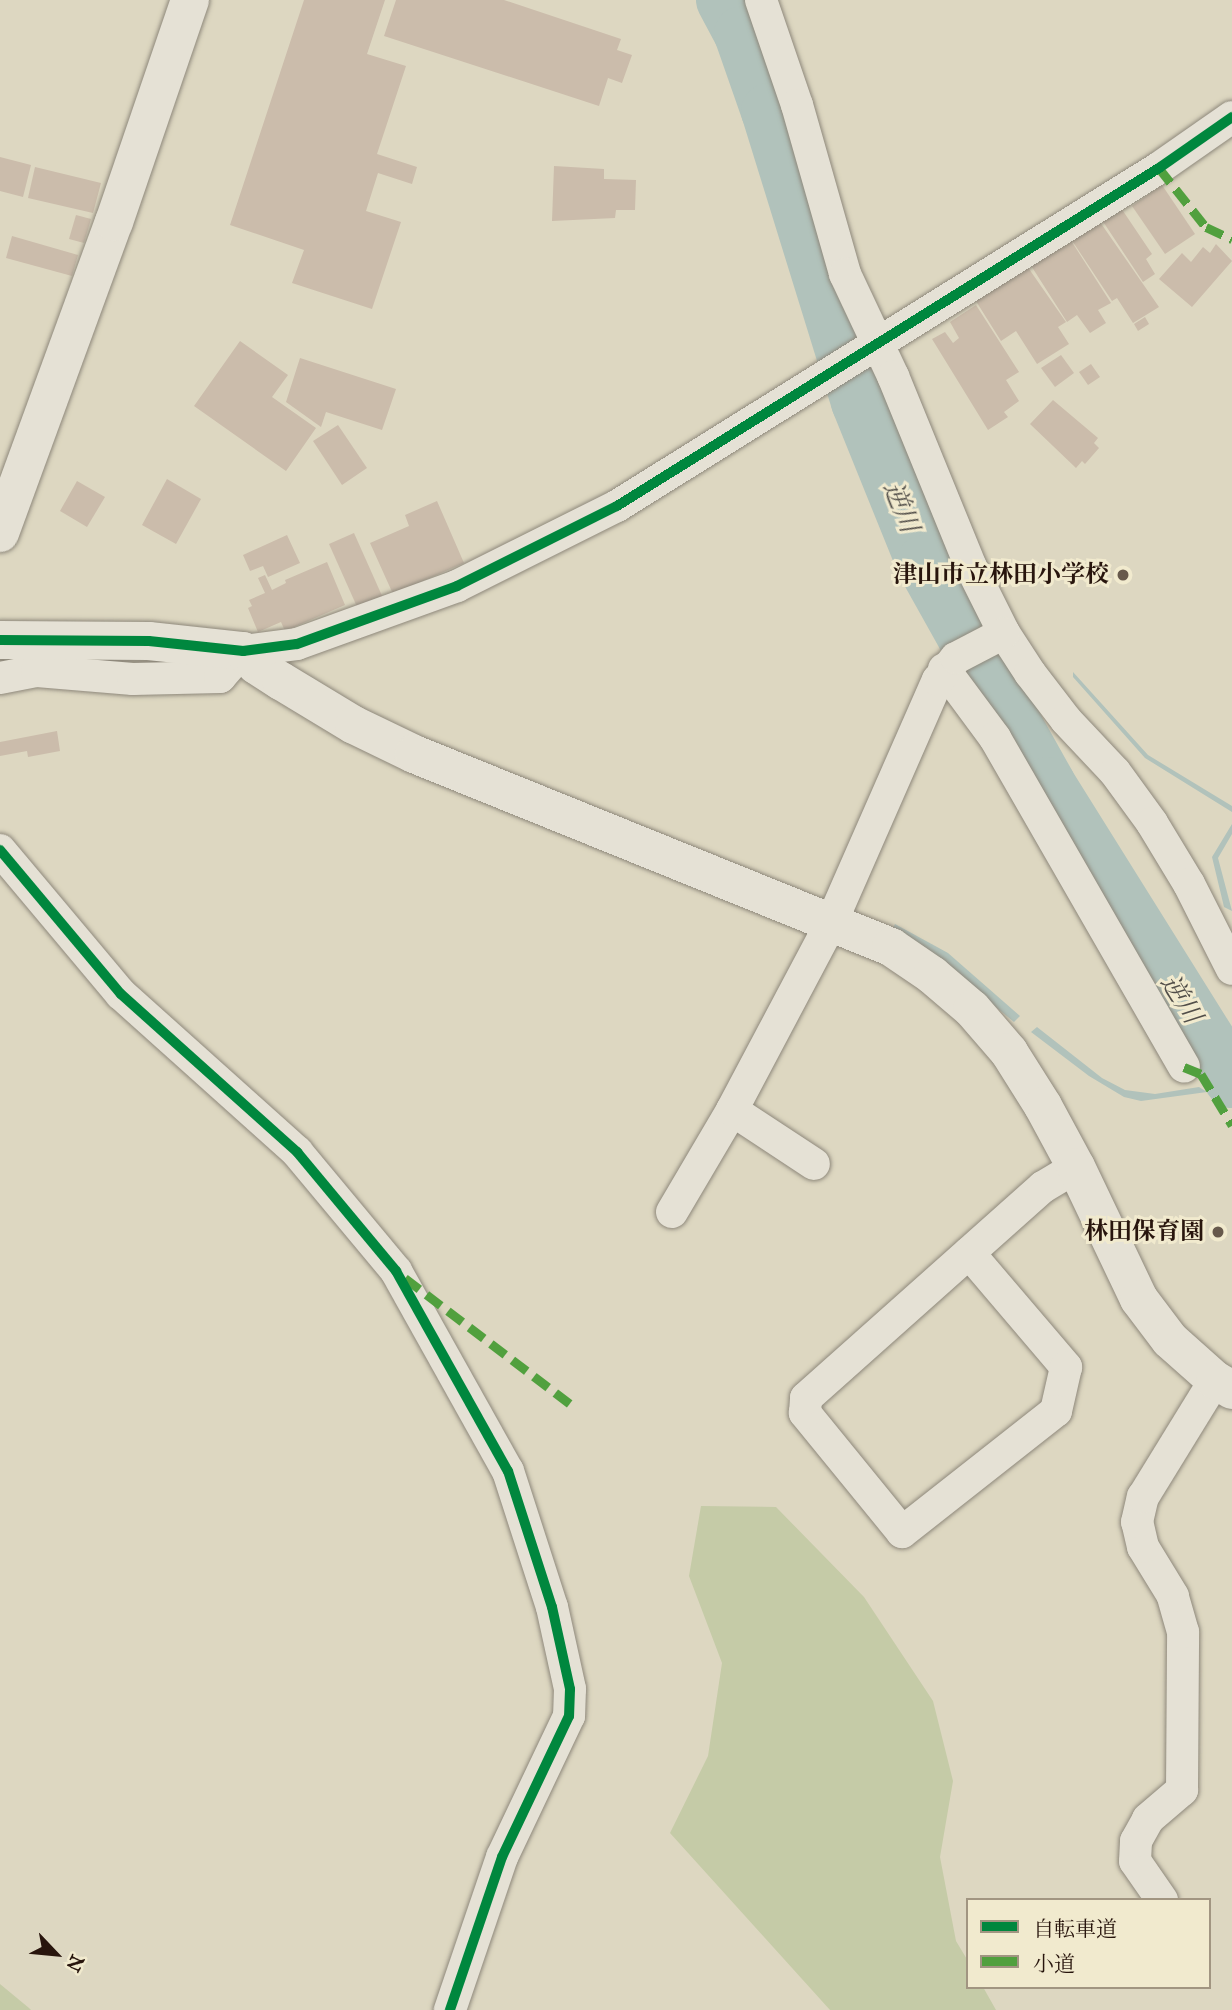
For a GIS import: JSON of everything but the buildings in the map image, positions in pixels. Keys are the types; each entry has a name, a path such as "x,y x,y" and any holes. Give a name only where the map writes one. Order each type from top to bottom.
{"street":[{"path":"0,533 114,222 190,0"},
{"path":"761,0 797,105 845,274 870,348 971,566 971,651 995,738 1184,1067"},
{"path":"0,640 149,641 243,651 297,644 457,586 617,506 1159,168 1232,117"},
{"path":"0,678 37,671 132,679 220,677 243,651"},
{"path":"243,651 256,665 281,681 354,724 414,754 891,947 932,975 972,1009 1009,1052 1043,1106 1076,1167 1139,1299 1170,1340 1223,1385 1143,1497 1137,1522 1143,1548 1173,1596 1183,1632 1182,1790 1148,1819 1136,1841 1135,1861 1161,1898"},
{"path":"671,1212 732,1110 971,651"},
{"path":"971,651 1030,673 1066,720 1115,772 1152,824 1225,939 1232,969"},
{"path":"0,850 121,993 297,1152 397,1271 508,1471 552,1607 570,1689 569,1716 502,1857 450,2010"},
{"path":"732,1110 814,1164"},
{"path":"969,1253 1066,1367 1056,1411 902,1532 805,1413 806,1398 1043,1187 1076,1167"}],"green space":[{"path":"701,1506 776,1507 864,1597 933,1701 953,1781 940,1857 956,1941 966,1958 966,1989 984,1989 996,2010 830,2010 670,1833 708,1756 722,1663 689,1576"},
{"path":"0,1984 29,2008 31,2010 0,2010"}],"shaded area":[{"path":"1073,672 1148,755 1232,806 1232,812 1145,758 1073,677"},
{"path":"1232,824 1232,834 1218,858 1232,911 1224,907 1212,857"},
{"path":"895,924 948,953 1020,1016 1014,1022 939,960 891,932"},
{"path":"1037,1027 1102,1078 1125,1090 1155,1094 1199,1087 1207,1092 1141,1101 1124,1097 1089,1076 1031,1032"}],"waterway":[{"name":"逆川","path":"724,0 742,34 769,111 859,402 924,563 1048,785 1232,1080"},
{"path":"1219,1084 1232,1076"}],"marked path":[{"path":"1159,168 1206,227 1232,239"},
{"path":"1184,1067 1201,1074 1232,1125"},
{"path":"405,1278 573,1406"}],"cycle path":[{"path":"0,640 149,641 243,651 297,644 457,586 617,506 1159,168 1232,117"},
{"path":"0,850 121,994 297,1152 396,1271 508,1471 552,1607 570,1689 569,1716 502,1857 450,2010"}],"place":[{"name":"津山市立林田小学校","path":"1123,575"},
{"name":"林田保育園","path":"1218,1232"}]}
